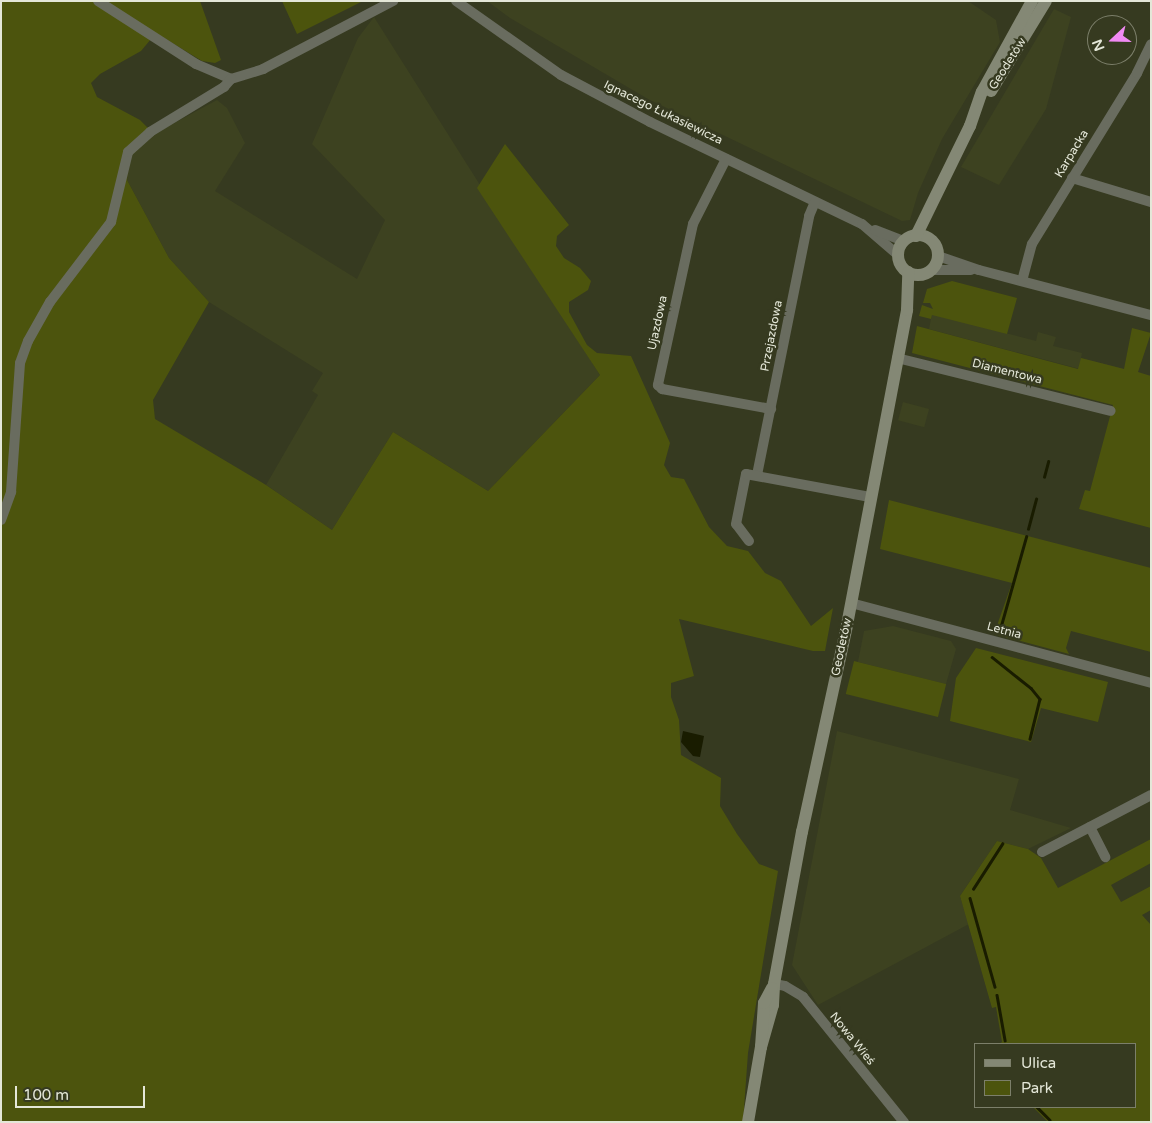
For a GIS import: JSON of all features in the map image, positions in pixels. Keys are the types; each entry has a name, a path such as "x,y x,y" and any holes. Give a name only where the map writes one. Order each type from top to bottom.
{"main road":[{"name":"Geodetów","path":"970,126 982,92 1032,1"},
{"name":"Geodetów","path":"916,238 970,126 1046,1"},
{"path":"916,238 935,246 938,256 927,272 908,272 900,265 898,255 916,238"},
{"name":"Geodetów","path":"748,1122 761,1047 773,1005 774,984 812,782 851,603 907,310 908,272"},
{"name":"Geodetów","path":"907,310 927,272"}],"street":[{"path":"98,1 188,59 231,79"},
{"path":"1,520 11,492 20,363 28,341 50,302 111,222 128,152 150,132 224,87 231,79 263,69 393,1"},
{"name":"Ignacego Łukasiewicza","path":"456,1 561,75 726,159 869,228 916,238"},
{"name":"Karpacka","path":"1022,281 1032,244 1137,73 1151,44"},
{"name":"Ujazdowa","path":"726,159 694,224 658,385 662,389 771,409"},
{"path":"1072,178 1151,202"},
{"name":"Przejazdowa","path":"757,475 809,216 815,202"},
{"name":"Ignacego Łukasiewicza","path":"869,228 898,255"},
{"path":"938,256 980,270 1151,315"},
{"path":"927,272 980,270"},
{"name":"Diamentowa","path":"897,358 1111,411"},
{"path":"750,541 736,524 746,474 870,496"},
{"name":"Letnia","path":"851,603 1151,683"},
{"path":"1042,852 1151,795"},
{"path":"1090,827 1105,857"},
{"name":"Nowa Wieś","path":"774,984 798,992 904,1122"}],"shaded area":[{"path":"487,1 968,1 996,20 1000,42 942,139 918,193 910,220 902,221 648,99 510,18"},
{"path":"1054,9 1071,17 1046,109 999,185 961,167"},
{"path":"374,17 600,375 488,491 393,432 332,530 266,485 318,395 312,391 323,373 209,302 169,258 127,180 129,158 154,134 217,100 227,108 245,143 215,191 357,279 385,220 312,144 358,38"},
{"path":"932,314 1036,341 1038,332 1056,337 1053,346 1082,353 1081,358 1124,369 1121,380 929,329"},
{"path":"903,402 929,409 924,427 898,420"},
{"path":"893,626 951,641 956,649 946,684 858,662 864,631"},
{"path":"683,731 704,736 700,757 693,756 681,742"},
{"path":"837,731 1019,779 1010,810 1071,828 1028,849 997,841 960,896 969,924 818,1005 792,965"}],"green space":[{"path":"1,1 200,1 221,60 215,63 202,61 156,33 141,51 100,74 91,83 97,97 140,120 154,134 129,158 127,180 169,258 209,302 153,400 155,419 266,485 332,530 393,432 488,491 600,375 477,188 505,144 569,225 557,236 556,246 564,258 580,268 591,281 588,290 569,302 569,312 587,345 597,353 631,356 670,443 664,465 671,477 684,479 709,527 727,546 748,551 765,573 781,581 811,626 833,608 825,651 813,651 679,619 694,676 671,683 671,697 679,720 681,755 721,778 720,806 737,834 759,864 778,871 748,1053 743,1122 1,1122"},
{"path":"282,1 363,1 297,34"},
{"path":"952,281 1017,298 1007,334 932,315 931,319 919,316 922,305 933,309 930,303 923,303 927,289"},
{"path":"917,326 1078,369 1081,358 1124,369 1132,328 1151,333 1138,372 1151,376 1151,528 1079,509 1085,490 1090,491 1113,405 912,353"},
{"path":"889,500 1151,568 1151,652 1071,631 1066,648 1069,654 994,634 1012,583 880,549"},
{"path":"976,648 1108,682 1098,722 1041,708 1031,742 950,721 956,678"},
{"path":"854,661 946,684 938,717 846,694"},
{"path":"1151,839 1151,863 1111,885 1121,902 1151,886 1151,910 1142,915 1151,925 1151,1122 1048,1122 1034,1108 1137,1108 1137,1043 1000,1043 1002,1042 996,1007 992,1008 960,896 997,841 1028,849 1041,858 1058,888"}],"waterway":[{"path":"1044,477 1048,462"},
{"path":"1028,529 1036,499"},
{"path":"1000,629 1026,537"},
{"path":"992,657 1031,688 1040,699 1030,739"},
{"path":"973,889 1002,844"},
{"path":"970,898 995,987"},
{"path":"997,995 1005,1040"},
{"path":"1038,1108 1050,1120"}]}
